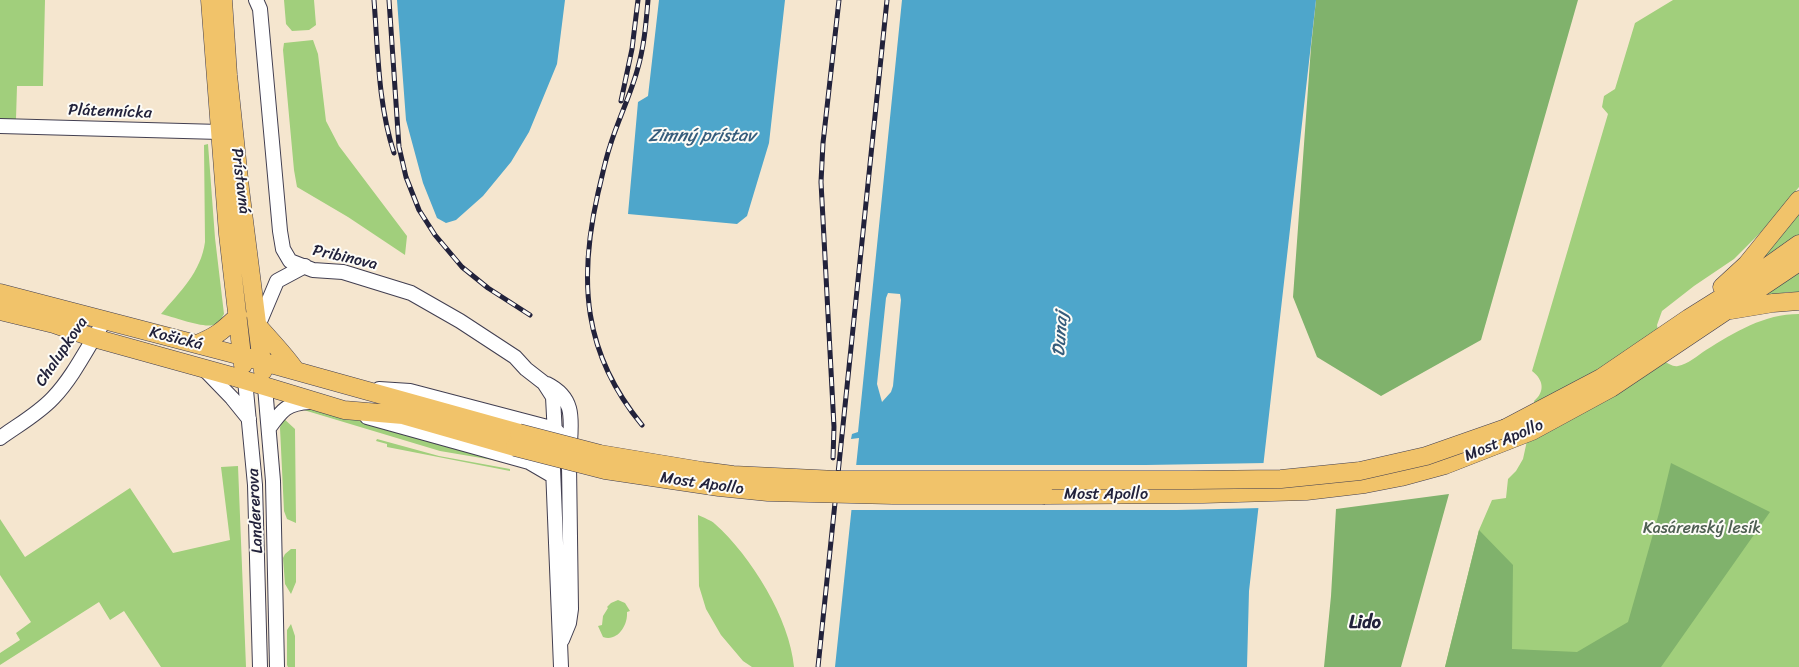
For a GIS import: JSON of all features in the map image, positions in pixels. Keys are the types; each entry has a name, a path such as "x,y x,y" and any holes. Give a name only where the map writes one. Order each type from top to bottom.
{"main road":[{"name":"Prístavná","path":"210,0 228,234 242,356"},
{"name":"Prístavná","path":"223,0 240,189 262,361"},
{"path":"1669,340 1689,318 1747,264 1799,200"},
{"path":"1689,318 1740,286 1799,244"},
{"path":"1669,340 1726,311 1799,262"},
{"name":"Košická","path":"0,294 296,370 517,440"},
{"path":"1726,311 1773,303 1799,301"},
{"name":"Košická","path":"0,311 54,324 94,338 202,367 344,410 403,415 517,440"},
{"path":"197,344 214,337 238,316"},
{"path":"258,326 296,370"},
{"name":"Most Apollo","path":"517,440 702,471 780,478 1190,480 1304,477 1343,473 1394,464 1457,446 1506,428 1669,340"},
{"name":"Landererova","path":"242,356 245,380"},
{"name":"Landererova","path":"262,361 265,387"}],"street":[{"name":"Pribinova","path":"256,0 260,9 283,249 290,261 313,270 343,272 411,294 485,337 515,357 526,370 544,383 554,397 555,432"},
{"name":"Plátennícka","path":"0,126 220,132"},
{"path":"258,326 273,288 278,281 305,266"},
{"name":"Chalupkova","path":"0,438 52,400 72,374 105,320"},
{"path":"202,367 232,398 249,420"},
{"name":"Landererova","path":"245,380 258,533 260,667"},
{"path":"544,383 563,394 567,399 569,407 570,442 555,432"},
{"name":"Landererova","path":"265,387 272,481 277,667"},
{"name":"Košická","path":"351,387 410,391 555,432"},
{"path":"269,428 282,410 296,403 314,401"},
{"name":"Košická","path":"344,410 553,469 558,566 558,620 561,641"},
{"path":"561,667 561,641 569,623 571,609 569,465"}],"green space":[{"path":"0,0 45,0 43,86 17,86 16,119 0,119"},
{"path":"284,0 314,0 316,25 309,30 292,31 286,24"},
{"path":"1316,0 1578,0 1481,340 1381,396 1317,357 1293,297"},
{"path":"1673,0 1799,0 1799,187 1762,231 1734,259 1694,286 1662,311 1657,325 1664,361 1676,366 1689,362 1750,325 1774,317 1799,314 1799,667 1445,667 1479,530 1492,500 1506,498 1508,479 1516,471 1523,459 1535,404 1534,401 1540,394 1542,386 1539,378 1532,371 1608,114 1602,107 1604,96 1615,89 1635,23"},
{"path":"313,40 318,54 326,121 339,146 407,236 405,255 348,217 297,187 283,50 284,43"},
{"path":"208,144 215,238 224,314 217,324 208,326 161,314 189,281 203,253 205,242 204,145"},
{"path":"1799,211 1799,237 1762,259"},
{"path":"1799,273 1799,292 1788,292 1760,298"},
{"path":"297,408 308,408 424,436 499,461 440,451"},
{"path":"282,417 295,429 296,523 287,519 284,511 280,428"},
{"path":"377,439 439,456 510,469 510,471 387,447 387,444 376,441"},
{"name":"Kasárenský lesík","path":"1671,463 1770,512 1661,667 1445,667 1479,530 1513,565 1512,649 1577,652 1628,622"},
{"path":"238,466 246,667 161,667 124,611 110,620 99,602 0,665 0,653 20,640 16,633 31,622 0,575 0,519 25,557 130,488 173,553 230,540 221,467"},
{"path":"1449,494 1401,667 1324,667 1331,596 1336,509"},
{"path":"698,515 715,524 729,537 755,571 777,609 791,648 794,667 752,667 743,661 721,635 706,609 699,586"},
{"path":"291,549 296,549 296,582 291,594 285,584 283,558"},
{"path":"618,600 625,603 630,611 627,612 626,623 617,635 608,638 603,637 598,626 602,625 607,607"},
{"path":"291,624 295,636 295,667 288,667 287,665 287,630"}],"water":[{"path":"397,0 565,0 557,64 529,132 511,162 483,196 456,220 446,223 437,218 423,183 406,120"},
{"name":"Zimný prístav","path":"659,0 785,0 769,143 747,216 737,224 628,214 638,102 648,96"},
{"name":"Dunaj","path":"902,0 1316,0 1249,591 1247,667 835,667 859,438 851,439 852,434 858,432"}],"pier":[{"path":"888,293 900,294 901,300 893,386 891,392 882,402 877,384"},
{"path":"1266,463 1261,508 1177,510 849,510 854,465"}],"railway":[{"path":"374,0 382,97 394,153"},
{"path":"389,0 399,147 406,177 419,210 435,235 462,267 488,288 530,315"},
{"path":"621,101 632,49 638,0"},
{"path":"642,425 622,398 607,371 597,343 590,315 588,256 592,225 605,163 639,62 648,0"},
{"path":"833,458 834,427 821,182 823,143 839,0"},
{"path":"818,667 887,0"}],"district":[{"name":"Lido","path":"1365,623"}]}
